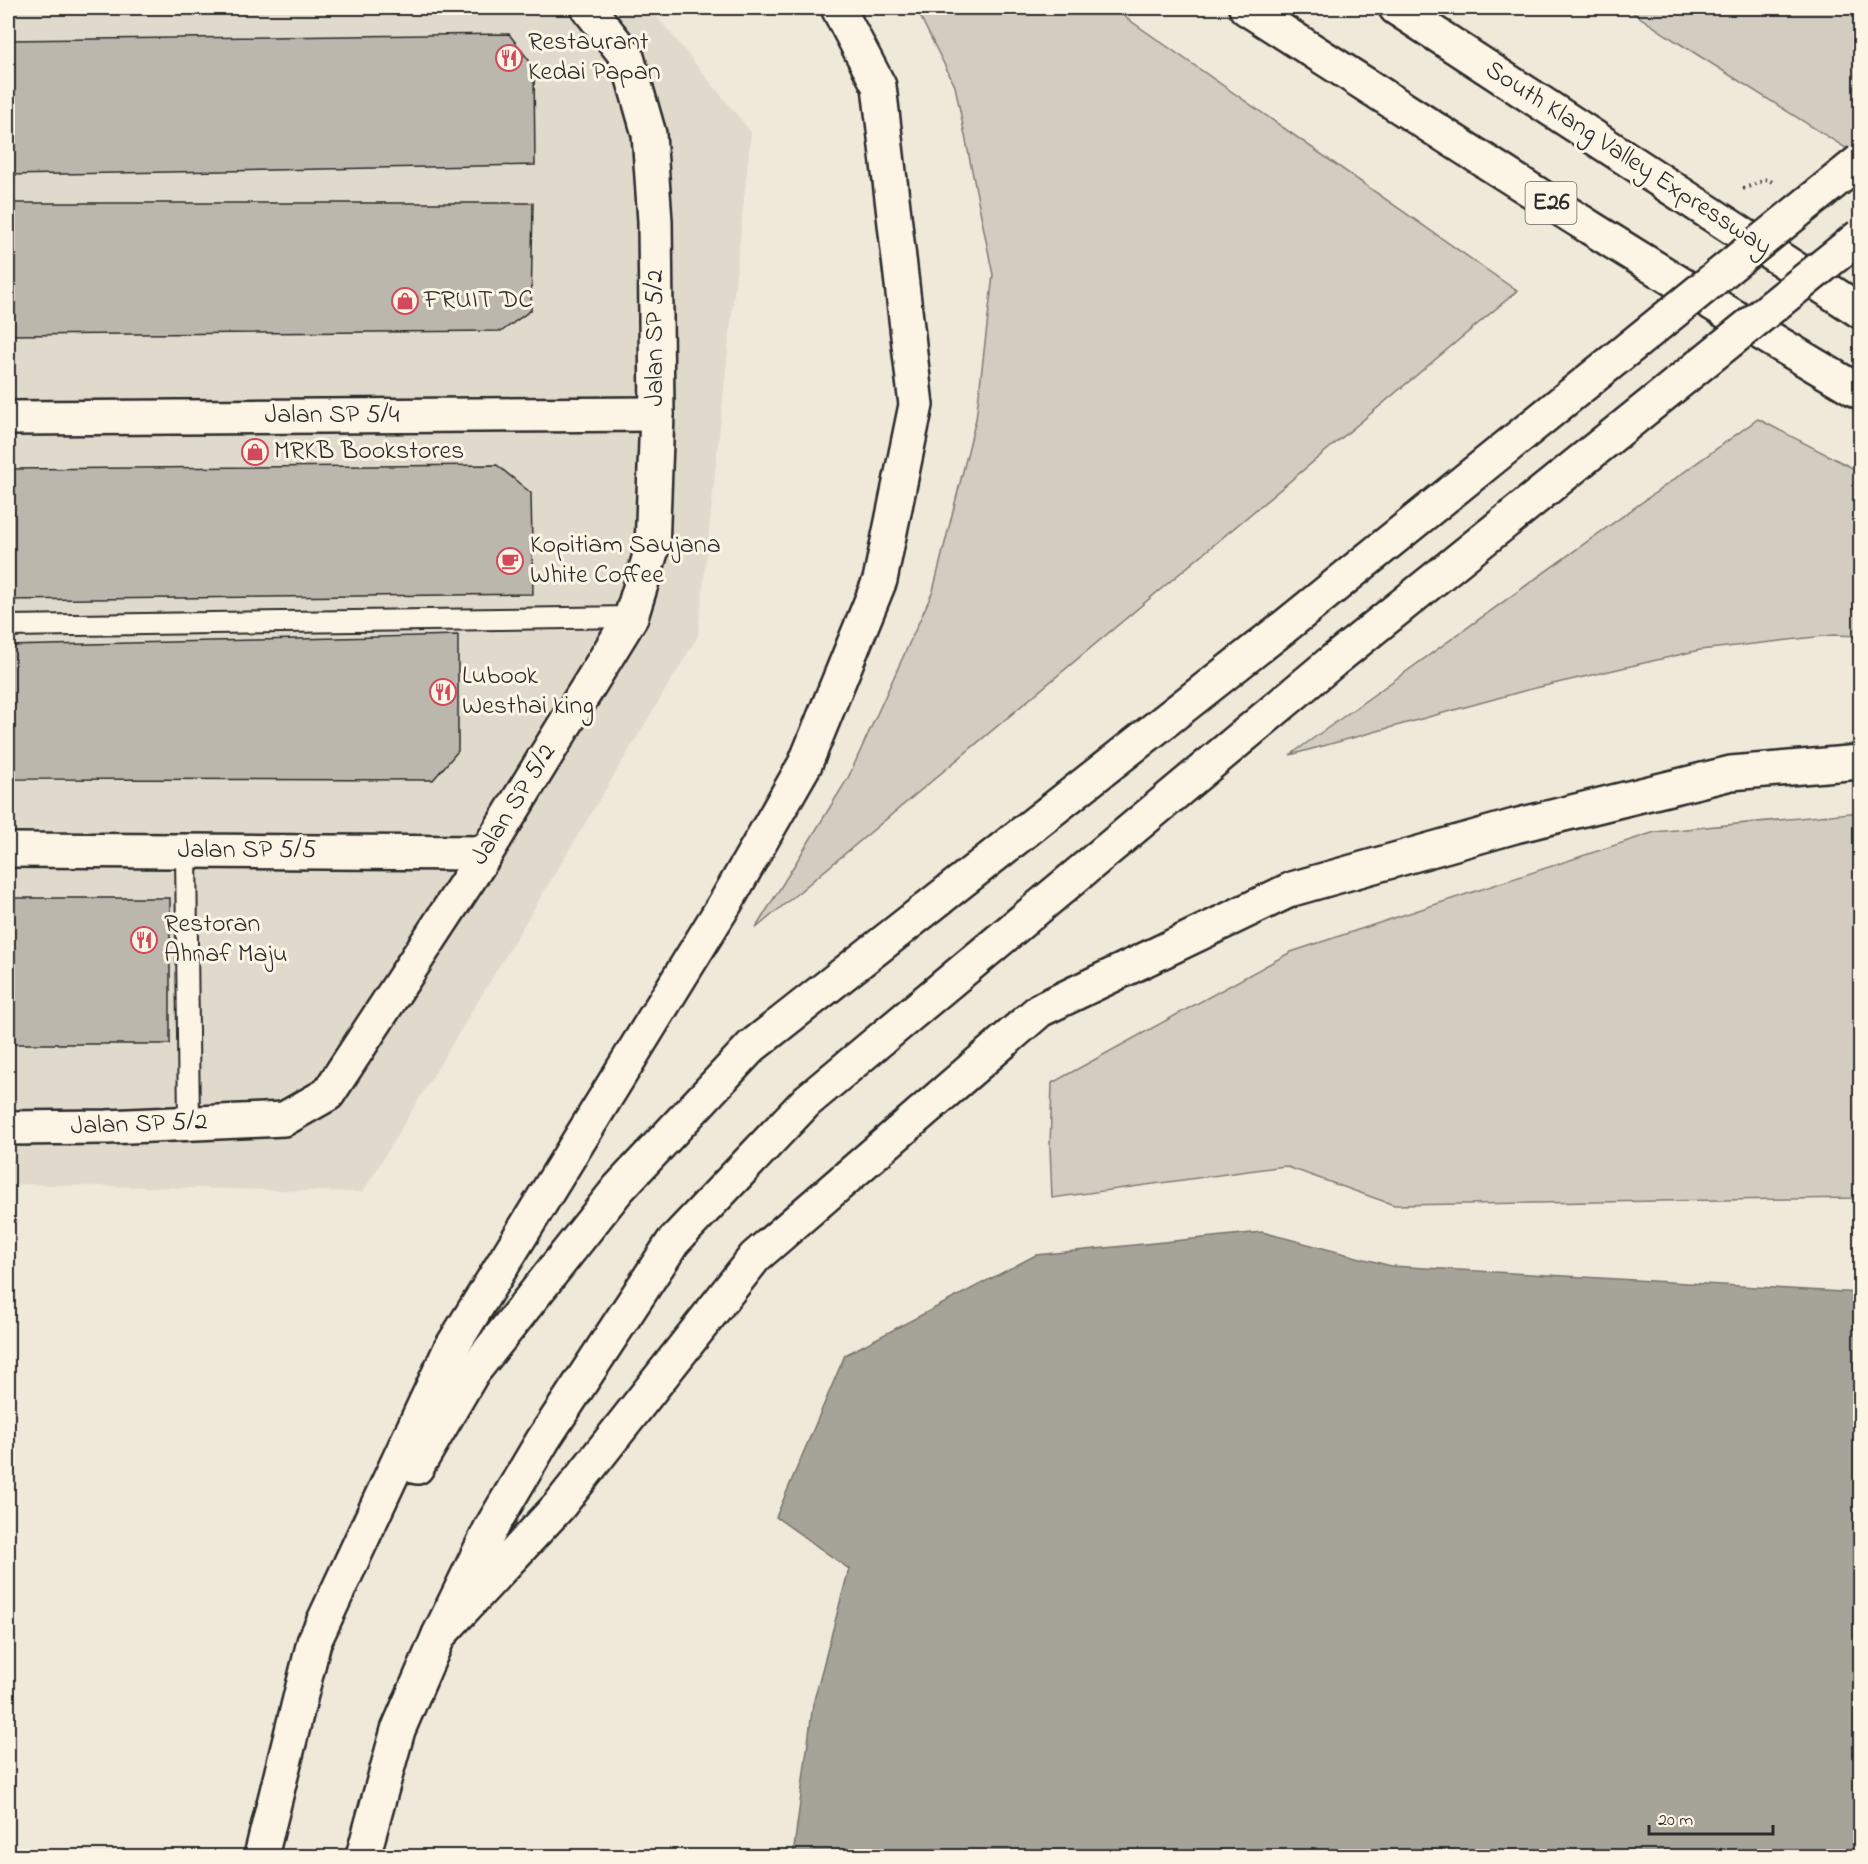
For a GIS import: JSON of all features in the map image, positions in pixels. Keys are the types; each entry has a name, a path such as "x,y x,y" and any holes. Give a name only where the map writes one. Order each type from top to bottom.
{"main road":[{"name":"Jalan SP 5/2","path":"8,1128 107,1127 284,1119 328,1094 486,853 631,617 652,549 657,414 655,221 649,134 627,57 588,8"},
{"path":"261,1857 314,1642 450,1350 726,902 805,764 880,580 916,405 879,86 838,8"},
{"name":"E26","path":"1246,8 1539,196 1761,334 1860,392"},
{"name":"South Klang Valley Expressway","path":"1396,8 1860,311"},
{"path":"314,1642 472,1373 618,1189 743,1055 1283,628 1860,161"},
{"path":"363,1857 398,1730 439,1635 491,1528 543,1440 673,1242 807,1101 1333,661 1860,236"},
{"name":"Jalan SP 5/4","path":"8,418 657,414"},
{"path":"439,1635 559,1506 755,1257 1040,1010 1292,889 1515,825 1731,773 1860,762"},
{"name":"Jalan SP 5/5","path":"8,850 486,853"}],"lane":[{"path":"8,626 631,617"},
{"path":"186,851 189,1124"}],"shaded area":[{"path":"8,8 650,8 751,132 698,636 363,1192 8,1184"},
{"path":"916,8 1112,8 1517,291 755,929 848,778 933,591 976,419 993,275 955,86"},
{"path":"1626,8 1860,8 1860,157 1674,40"},
{"path":"1758,419 1860,472 1860,636 1833,635 1700,650 1527,690 1290,755"},
{"path":"1860,812 1860,1198 1394,1205 1285,1166 1052,1198 1050,1147 1052,1083 1291,952 1655,832"},
{"path":"1262,1232 1391,1266 1860,1293 1860,1856 793,1856 813,1704 849,1569 776,1517 845,1355 1036,1255"}],"building":[{"path":"509,34 534,67 535,165 8,175 8,40"},
{"path":"8,203 533,203 531,310 502,331 8,335"},
{"path":"497,465 531,493 533,594 8,600 8,469"},
{"path":"458,635 458,751 433,780 8,779 8,646"},
{"path":"8,898 170,898 170,1044 8,1044"}],"place":[{"name":"Restaurant Kedai Papan","path":"509,58"},
{"name":"FRUIT DC","path":"405,301"},
{"name":"MRKB Bookstores","path":"255,452"},
{"name":"Kopitiam Saujana White Coffee","path":"510,561"},
{"name":"Lubook Westhai king","path":"443,692"},
{"name":"Restoran Ahnaf Maju","path":"144,940"}]}
